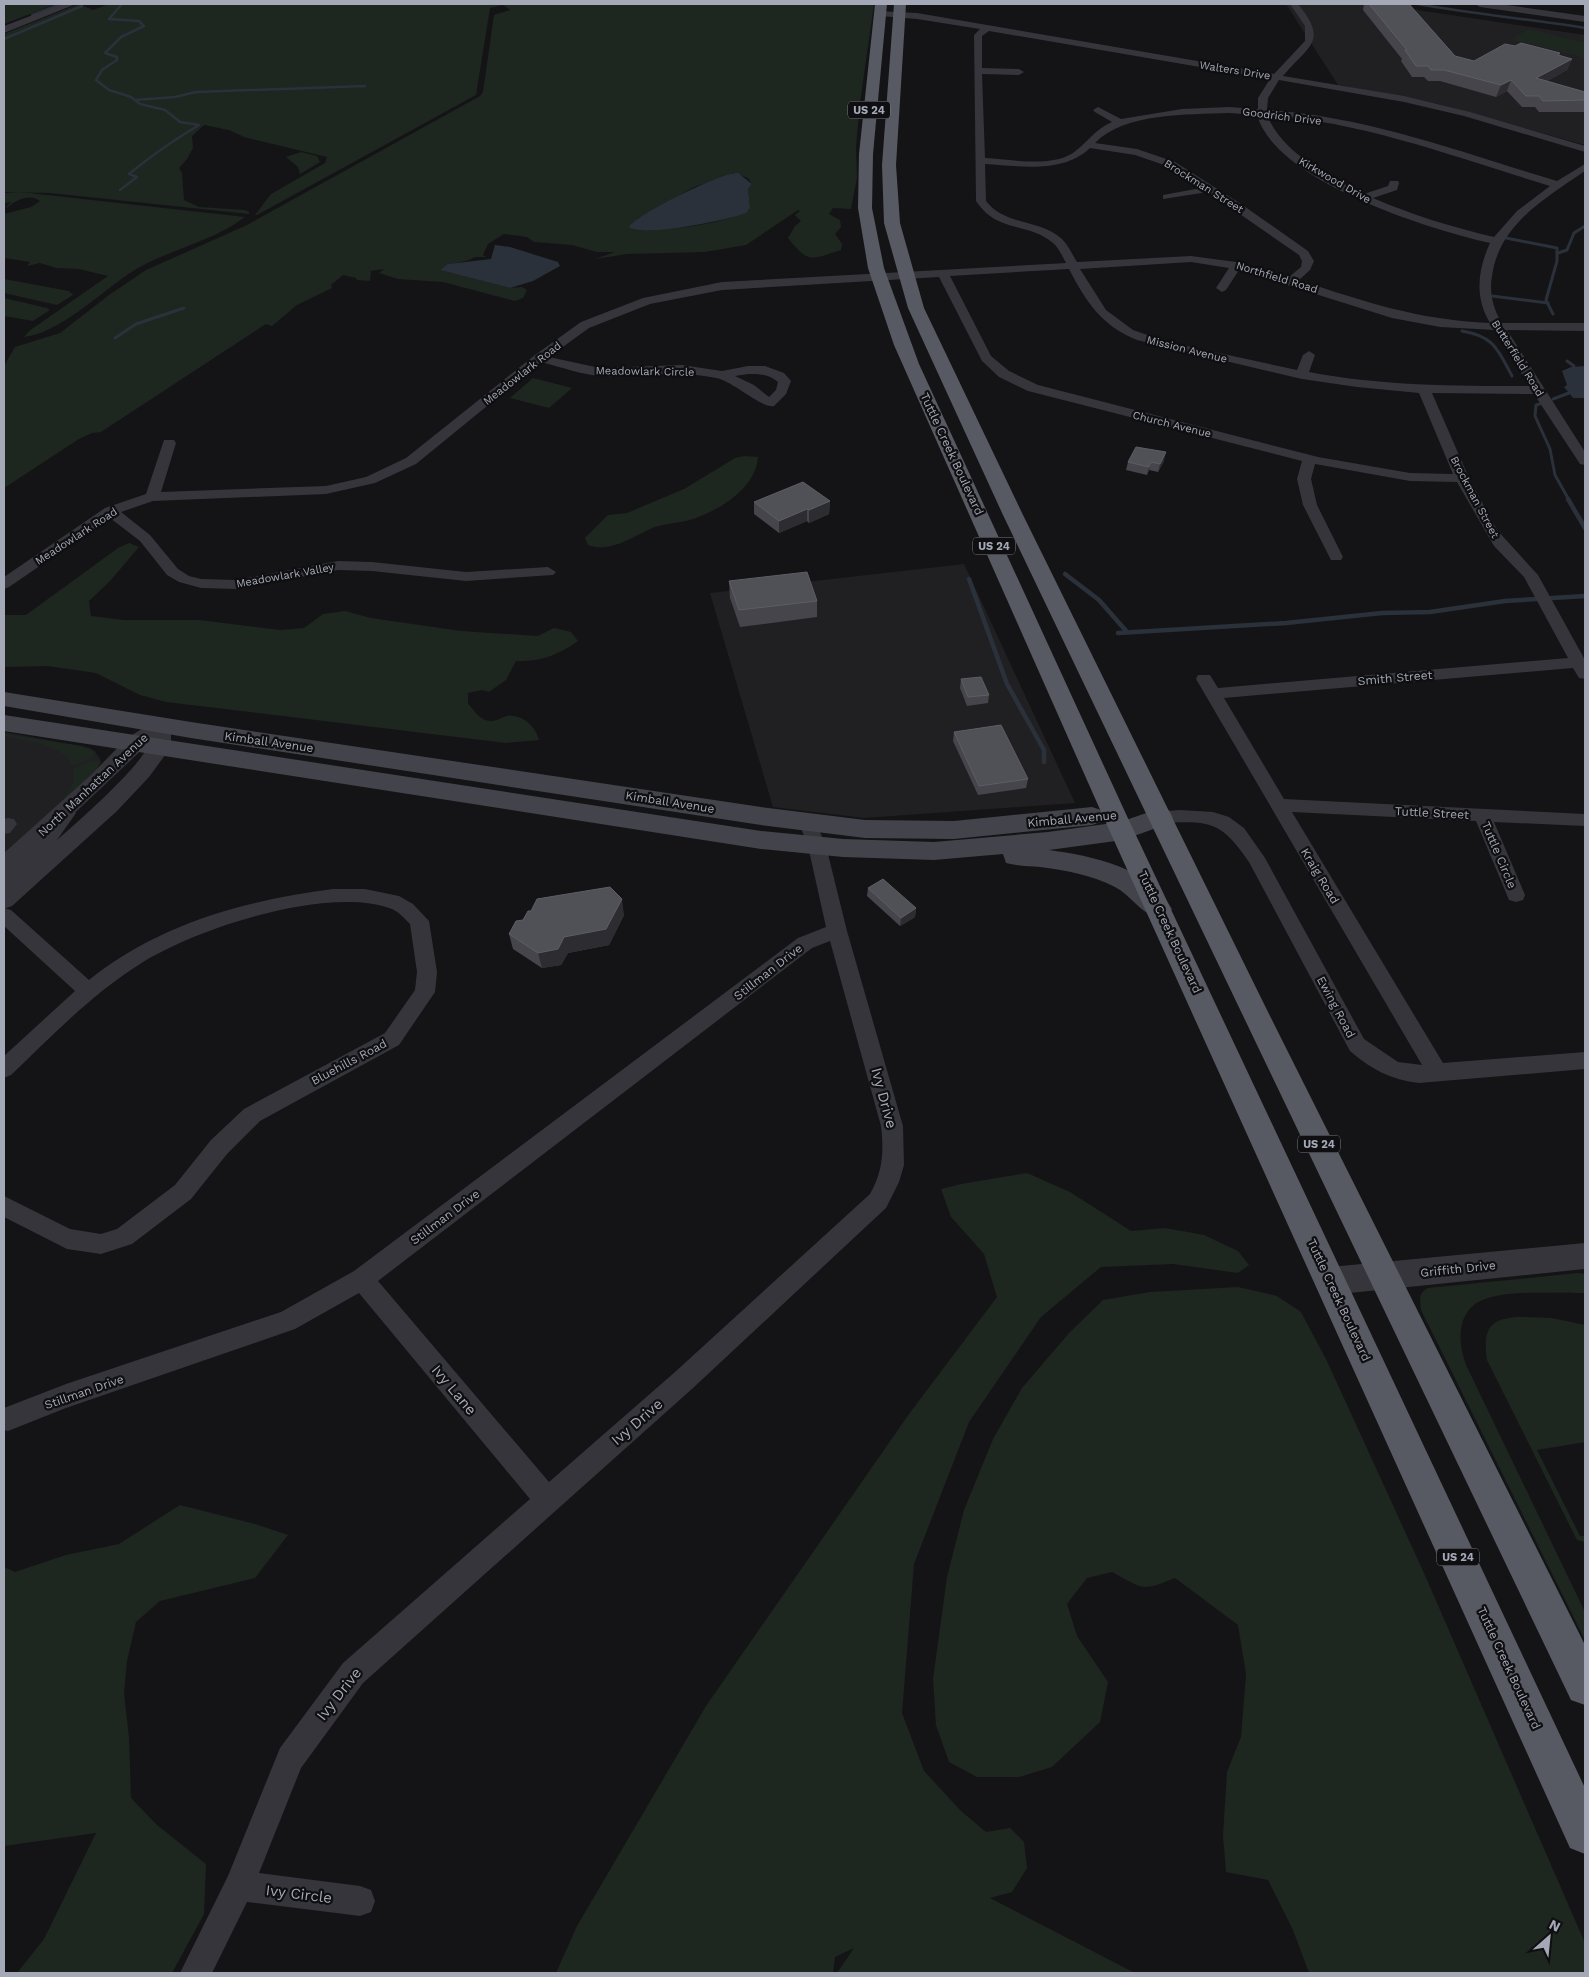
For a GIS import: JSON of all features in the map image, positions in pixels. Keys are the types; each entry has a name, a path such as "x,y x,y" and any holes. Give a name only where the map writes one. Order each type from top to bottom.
{"highway":[{"name":"Tuttle Creek Boulevard","path":"880,8 872,83 865,208 878,275 888,310 910,364 1119,822 1585,1834"},
{"name":"US 24","path":"900,9 889,165 892,223 916,308 940,362 1585,1686"}],"main road":[{"name":"Kimball Avenue","path":"4,699 160,736 934,851 1048,841 1119,822"},
{"name":"Kimball Avenue","path":"4,723 135,743 160,736"},
{"name":"Kimball Avenue","path":"812,834 954,830 1119,822 1161,817"},
{"path":"934,851 968,857 1037,858 1096,870 1123,879 1147,896 1160,909"}],"street":[{"path":"4,30 71,4"},
{"path":"1261,112 1262,98 1309,42 1312,32 1310,25 1294,4"},
{"path":"1480,4 1585,19"},
{"name":"Walters Drive","path":"880,8 900,9 988,28 1278,77 1428,105 1585,149"},
{"name":"Mission Avenue","path":"988,28 978,35 977,71 981,201 985,208 998,218 1051,236 1060,244 1099,308 1109,320 1125,330 1159,343 1302,375 1372,385 1424,389 1538,390"},
{"path":"1163,69 1172,60"},
{"path":"977,71 1019,72"},
{"path":"1098,110 1120,123"},
{"name":"Goodrich Drive","path":"980,161 1052,162 1069,159 1106,128 1120,123 1183,112 1261,112 1393,135 1559,185"},
{"name":"Kirkwood Drive","path":"1261,112 1266,128 1290,154 1364,197 1422,222 1497,241"},
{"name":"Brockman Street","path":"1087,145 1157,158 1171,164 1210,189 1304,253 1308,261 1306,268 1291,281"},
{"name":"Butterfield Road","path":"1585,166 1518,214 1497,241 1487,262 1485,291 1488,309 1570,441 1585,461"},
{"path":"1364,197 1394,188 1394,183"},
{"path":"1167,197 1210,189"},
{"name":"Northfield Road","path":"905,274 1191,259 1236,265 1392,314 1452,325 1585,327"},
{"path":"1222,288 1236,265"},
{"name":"Church Avenue","path":"942,272 986,358 993,366 1017,381 1052,393 1310,459 1410,477 1462,478"},
{"name":"Meadowlark Road","path":"4,584 110,512 152,497 326,490 370,480 411,461 539,358 585,325 647,301 722,286 905,274"},
{"path":"1302,375 1309,355"},
{"name":"Meadowlark Circle","path":"539,358 600,372 682,370 722,375"},
{"name":"Brockman Street","path":"1424,389 1462,478 1490,530 1499,543 1530,575 1539,588 1582,668"},
{"path":"1570,441 1585,441"},
{"path":"152,497 169,443"},
{"path":"1310,459 1304,478 1310,505 1336,557"},
{"name":"Meadowlark Valley","path":"110,512 148,542 172,574 206,584 242,583 300,571 342,565 363,565 482,577 548,572"},
{"name":"Smith Street","path":"1208,686 1582,668"},
{"name":"Kraig Road","path":"1208,686 1437,1072"},
{"name":"North Manhattan Avenue","path":"4,900 109,805 141,772 160,736"},
{"name":"North Manhattan Avenue","path":"4,866 117,763 135,743"},
{"path":"4,881 44,845 76,801"},
{"name":"Tuttle Street","path":"1279,805 1585,820"},
{"name":"Tuttle Circle","path":"1482,815 1516,895"},
{"name":"Ewing Road","path":"1161,817 1189,816 1213,820 1221,822 1237,831 1256,858 1357,1045 1384,1067 1404,1074 1585,1061"},
{"name":"Ivy Drive","path":"196,1973 239,1886 290,1758 354,1672 684,1380 878,1201 890,1179 896,1149 892,1126 837,931 812,834"},
{"name":"Bluehills Road","path":"4,1069 87,990 135,957 189,931 271,904 353,895 393,901 419,922 427,972 425,992 392,1039 252,1115 219,1147 183,1192 124,1237 102,1244 68,1239 4,1206"},
{"path":"4,915 87,990"},
{"name":"Stillman Drive","path":"8,1419 66,1396 288,1321 362,1280 805,943 837,931"},
{"name":"Griffith Drive","path":"1330,1281 1585,1256"},
{"name":"Ivy Lane","path":"362,1280 547,1500"},
{"name":"Ivy Circle","path":"239,1886 360,1901"}],"shaded area":[{"path":"4,4 56,4 4,24"},
{"path":"79,4 93,10 109,4 874,4 860,103 856,147 857,178 851,209 833,208 829,214 840,220 841,227 835,234 842,244 841,250 812,258 801,253 788,238 795,226 801,221 795,215 800,211 798,210 746,245 705,252 627,254 595,259 615,252 597,252 572,245 534,242 527,237 504,234 488,244 483,255 486,257 475,257 448,265 440,270 510,288 522,287 527,290 523,298 515,301 443,282 398,279 379,273 384,269 371,271 370,281 357,280 356,278 343,275 331,285 332,288 297,305 272,326 266,324 101,432 92,433 79,439 4,488 4,366 15,347 60,333 109,295 146,270 247,225 480,96 483,92 494,15 510,10 503,5 490,8 476,95 257,215 255,215 271,194 325,163 327,157 244,137 229,130 204,125 192,136 193,148 179,168 182,173 184,200 199,207 245,210 249,214 50,193 4,192 4,34","holes":["734,173 748,178 752,184 748,189 750,208 741,214 695,226 660,230 634,230 637,219 694,187"]},
{"path":"1286,4 1377,4 1585,35 1585,145 1438,104 1338,85"},
{"path":"1529,29 1585,43 1585,58 1511,39"},
{"path":"301,152 317,156 320,162 300,174 298,167 286,157"},
{"path":"738,173 752,184 748,189 750,208 746,213 686,227 637,230 629,227 634,221 661,205 697,187 714,179"},
{"path":"20,192 245,217 217,234 142,266 65,321 37,334 24,337 29,331 108,276 79,269 56,268 40,263 27,266 30,262 4,258 4,214 31,207 40,201 31,197 26,198 4,209 11,202 4,203 4,193"},
{"path":"495,245 510,247 558,262 560,266 533,281 510,288 440,270 448,264 491,259"},
{"path":"4,279 69,291 73,295 57,305 4,293 4,282 6,281"},
{"path":"4,298 50,310 33,321 4,316"},
{"path":"1585,366 1585,398 1573,398 1564,387 1567,385 1562,371 1571,367"},
{"path":"533,378 572,388 549,408 510,398"},
{"path":"745,456 758,457 756,468 744,488 725,504 703,515 655,527 614,545 596,547 588,545 585,538 608,515 627,513 684,489 735,458"},
{"path":"129,543 139,547 110,581 89,601 91,616 124,620 199,620 280,630 304,628 323,614 345,611 371,618 461,631 538,636 554,628 571,632 578,641 549,657 516,661 506,680 489,692 482,690 468,693 468,703 484,720 492,721 507,716 518,717 532,726 539,740 506,743 166,702 140,695 96,673 47,666 4,667 4,615 26,615 118,548"},
{"path":"964,564 1075,803 864,818 773,807 710,593"},
{"path":"4,732 90,748 99,757 101,762 94,774 4,854"},
{"path":"4,734 82,746 96,752 90,759 73,766 68,758 52,748 43,744 4,736"},
{"path":"93,760 100,762 96,771 62,802 73,783 74,768"},
{"path":"1027,1173 1070,1192 1131,1231 1165,1228 1204,1235 1238,1251 1249,1265 1238,1273 1173,1264 1101,1267 1041,1317 969,1422 914,1564 902,1713 924,1771 961,1811 986,1832 1010,1828 1024,1842 1027,1868 1012,1892 990,1898 1135,1973 837,1973 854,1948 835,1957 833,1973 556,1973 577,1926 706,1706 909,1414 997,1297 984,1254 951,1217 941,1189"},
{"path":"1578,1273 1585,1274 1585,1293 1507,1294 1485,1299 1475,1304 1468,1311 1464,1319 1461,1339 1464,1360 1468,1369 1585,1612 1585,1640 1421,1310 1420,1300 1423,1292 1428,1288"},
{"path":"1238,1287 1277,1296 1301,1312 1326,1359 1424,1573 1585,1943 1585,1973 1309,1973 1293,1930 1268,1880 1226,1872 1223,1835 1227,1772 1241,1737 1246,1674 1238,1625 1175,1578 1149,1587 1143,1587 1112,1572 1087,1578 1067,1604 1077,1636 1108,1682 1100,1722 1052,1767 1019,1777 977,1777 949,1762 936,1725 933,1679 947,1577 964,1510 993,1439 1022,1388 1069,1333 1103,1300 1150,1292"},
{"path":"1524,1317 1552,1318 1585,1325 1585,1442 1537,1450 1580,1536 1585,1536 1585,1542 1577,1540 1487,1360 1486,1339 1491,1326 1504,1319"},
{"path":"180,1505 255,1524 288,1535 255,1578 160,1601 136,1622 127,1661 124,1693 129,1737 131,1798 157,1825 206,1864 204,1914 172,1973 17,1973 44,1939 96,1833 4,1846 4,1567 15,1572 66,1555 119,1544"}],"building":[{"path":"1369,4 1409,4 1455,56 1474,61 1505,44 1515,46 1521,43 1560,53 1558,55 1572,59 1536,78 1585,92 1585,100 1543,101 1539,96 1526,96 1511,80 1501,85 1444,70 1431,70 1428,66 1416,66 1405,50 1407,50"},
{"path":"1136,447 1166,452 1160,464 1151,462 1149,467 1128,462"},
{"path":"803,482 830,501 779,521 754,502"},
{"path":"807,572 817,601 739,610 729,581"},
{"path":"981,677 989,695 968,697 961,679"},
{"path":"1001,725 1028,779 979,786 954,732"},
{"path":"883,879 916,908 901,918 868,888"},
{"path":"610,887 622,899 606,929 564,937 558,949 538,953 509,934 516,921 523,920 528,911 531,911 537,899"}],"waterway":[{"path":"32,15 61,4"},
{"path":"120,190 137,177 129,174 146,160 199,125 180,122 165,110 140,104 131,97 109,90 96,80 102,70 117,60 117,57 105,53 121,37 144,26 139,21 109,19 122,4"},
{"path":"1418,4 1585,28"},
{"path":"4,39 82,6"},
{"path":"135,100 175,97 196,92 365,86"},
{"path":"1558,253 1567,250 1574,233 1585,226"},
{"path":"1506,238 1557,248 1557,261 1546,300 1547,303"},
{"path":"1492,296 1547,303"},
{"path":"1547,303 1553,314"},
{"path":"115,338 136,324 184,308"},
{"path":"1462,331 1481,336 1494,346 1512,376"},
{"path":"1567,361 1574,366"},
{"path":"1553,399 1569,393"},
{"path":"1540,404 1536,405 1535,416 1550,449 1555,475 1569,500"},
{"path":"1568,499 1585,528"},
{"path":"1065,574 1099,600 1127,632"},
{"path":"969,579 1007,684 1044,750 1044,762"},
{"path":"1118,633 1286,623 1382,613 1430,612 1505,601 1585,596"}]}
